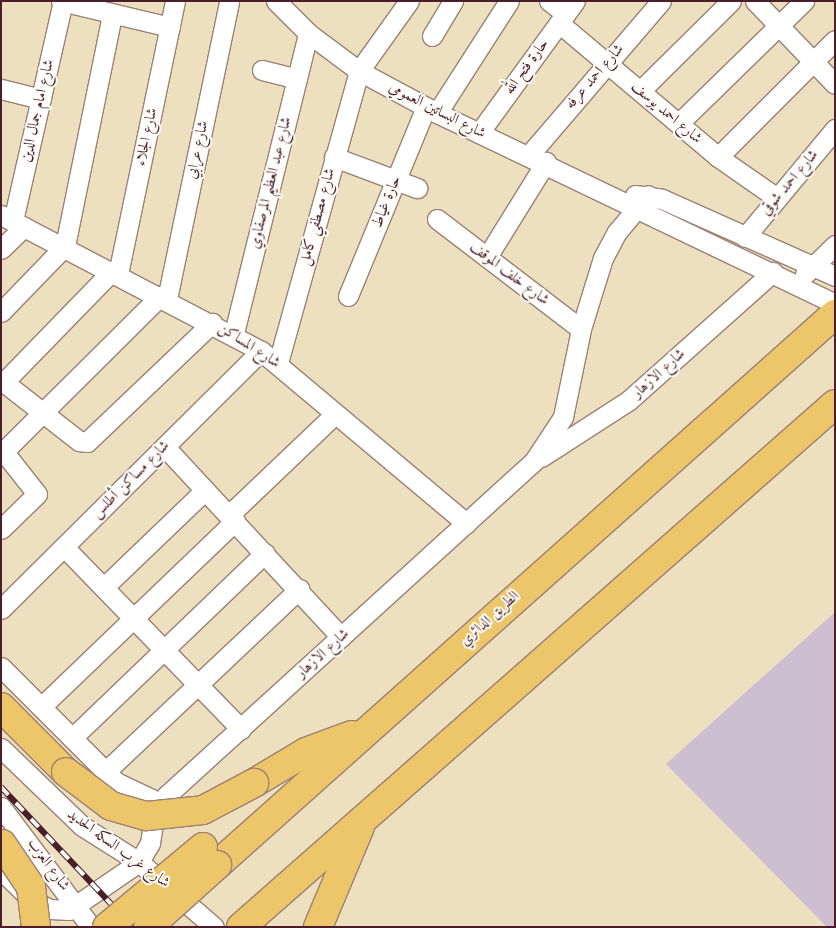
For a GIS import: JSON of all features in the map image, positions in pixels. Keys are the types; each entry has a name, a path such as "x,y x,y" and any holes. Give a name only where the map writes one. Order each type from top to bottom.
{"highway":[{"name":"الطريق الدائري","path":"148,927 210,856 256,830 832,307"},
{"path":"248,920 835,404"},
{"path":"1,707 79,786 129,813 185,815 221,803 306,752 363,731"},
{"path":"318,927 364,819"},
{"path":"1,843 31,887 36,927"},
{"path":"107,927 210,856"}],"street":[{"path":"62,1 170,27"},
{"name":"شارع امام جمال الدين","path":"13,221 62,1"},
{"name":"شارع الجلاء","path":"115,272 175,1"},
{"name":"شارع عرابي","path":"164,297 229,1"},
{"name":"شارع البساتين العمومي","path":"276,1 308,33 359,71 432,110 614,195 641,202 745,237 835,276"},
{"name":"شارع مصطفي كامل","path":"278,363 359,71 409,1"},
{"path":"432,36 453,1"},
{"name":"شارع احمد يوسف","path":"550,1 567,13 606,62 718,157 777,198"},
{"name":"شارع احمد عرفه","path":"487,257 538,158 606,62 661,1"},
{"path":"640,91 731,1"},
{"path":"756,1 835,84"},
{"path":"678,123 804,1"},
{"name":"حارة غياط","path":"348,296 396,180 432,110 507,2"},
{"name":"حارة فتح الله","path":"479,133 567,13"},
{"path":"1,312 65,246 112,14"},
{"name":"شارع عبد العظيم المرصفاوي","path":"234,333 308,33"},
{"path":"718,157 835,40"},
{"path":"262,70 297,78"},
{"path":"1,89 41,100"},
{"name":"شارع احمد شوقي","path":"745,237 835,129"},
{"path":"334,157 417,188"},
{"name":"شارع البساتين العمومي","path":"641,202 796,284 832,307"},
{"name":"شارع الازهار","path":"534,461 563,417 581,329 603,258 641,202"},
{"name":"شارع خلف الموقف","path":"437,219 581,329"},
{"path":"1,249 13,221"},
{"name":"شارع المساكن","path":"13,221 234,333 261,350 278,363 333,416 466,523"},
{"path":"796,284 835,245"},
{"path":"115,272 3,381 79,441 95,438 212,323"},
{"name":"شارع الازهار","path":"138,862 150,843 152,820 160,803 534,461 628,401 772,272"},
{"path":"1,529 37,494 2,453 164,297"},
{"name":"شارع مساكن أطلس","path":"1,609 261,350"},
{"path":"41,707 134,617 333,416"},
{"path":"165,447 299,589 341,637"},
{"path":"104,587 206,490"},
{"path":"64,547 199,683 241,729"},
{"path":"72,738 265,553"},
{"path":"105,772 299,589"},
{"path":"1,667 105,772 128,790 160,803"},
{"name":"شارع غرب السكه الحديد","path":"1,748 82,826 138,862 214,927"},
{"name":"شارع العزب","path":"1,807 91,927"},
{"path":"1,870 41,906 59,910 78,908 138,862"}],"shaded area":[{"path":"835,612 835,927 827,927 666,764"}],"railway":[{"path":"1,787 133,927"}]}
